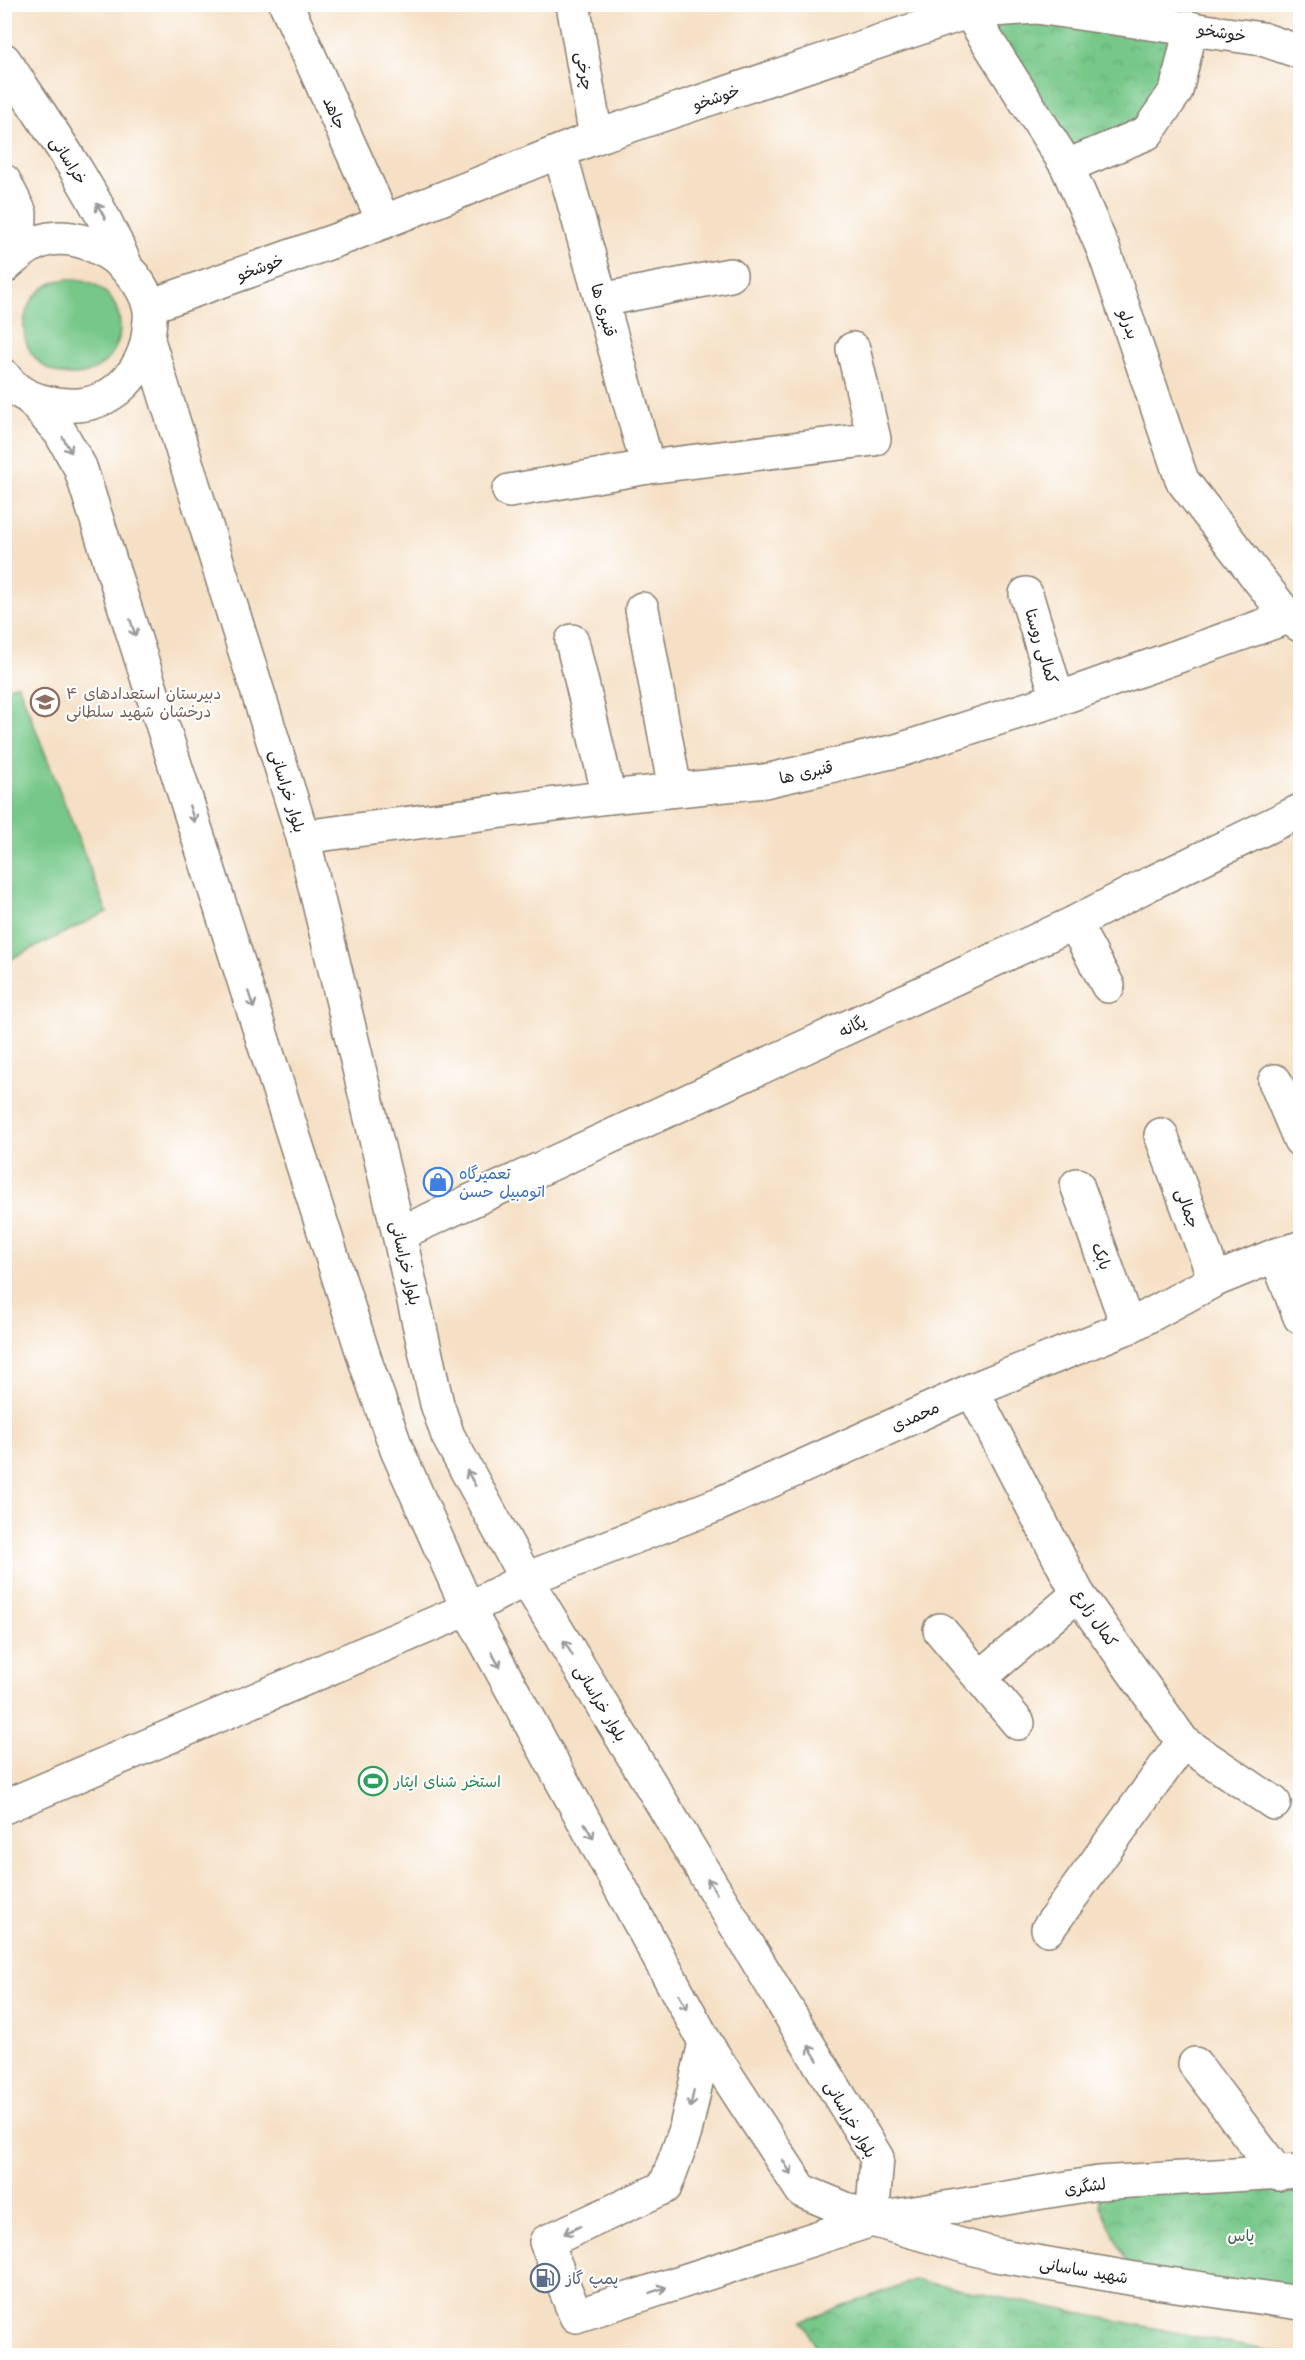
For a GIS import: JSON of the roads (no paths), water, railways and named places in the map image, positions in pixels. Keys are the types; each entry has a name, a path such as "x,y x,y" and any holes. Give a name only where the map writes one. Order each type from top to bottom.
{"street":[{"name":"جاهد","path":"286,4 384,222"},
{"name":"چرخی","path":"573,4 596,137"},
{"name":"خوشخو","path":"150,306 384,222 596,137 966,8 1036,7 1262,39 1300,52"},
{"name":"بدرلو","path":"966,8 1067,166 1104,251 1182,480 1294,621"},
{"path":"1067,166 1147,134 1176,91 1191,28"},
{"name":"خراسانی","path":"4,60 85,183 109,225 125,264"},
{"name":"قنبری ها","path":"560,153 648,467"},
{"path":"4,181 20,213 12,261"},
{"path":"12,261 39,242 58,238 76,240 100,248 125,264 141,286 150,306 148,340 142,360 130,378 115,392 96,401 76,406 59,405 12,386"},
{"path":"601,300 730,275"},
{"name":"بلوار خراسانی","path":"148,340 303,837 399,1234 437,1404 448,1436 526,1580 876,2158 872,2220"},
{"path":"509,491 648,467 874,439 853,349"},
{"path":"12,386 60,432 80,467 367,1365 397,1450 468,1609 705,2042 802,2191 872,2220"},
{"name":"کمالی روستا","path":"1026,594 1058,699"},
{"path":"642,609 675,790"},
{"name":"قنبری ها","path":"303,837 609,797 765,781 900,750 1294,621"},
{"path":"572,641 609,797"},
{"name":"یگانه","path":"399,1234 1074,923 1300,811"},
{"path":"1074,923 1108,986"},
{"path":"1275,1081 1300,1140"},
{"name":"جمالی","path":"1161,1135 1215,1280"},
{"name":"بابک","path":"1077,1185 1128,1327"},
{"path":"1288,1251 1300,1317"},
{"name":"محمدی","path":"4,1807 468,1609 526,1580 719,1504 972,1390 1128,1327 1215,1280 1288,1251"},
{"name":"کمال زارع","path":"972,1390 1078,1594 1183,1742 1274,1803"},
{"path":"981,1677 1078,1594"},
{"path":"940,1630 1018,1723"},
{"path":"1048,1929 1183,1742"},
{"name":"لشگری","path":"705,2042 685,2132 665,2187 546,2242 576,2316 872,2220 1098,2183 1289,2173"},
{"path":"1195,2064 1289,2173"},
{"name":"شهید ساسانی","path":"872,2220 996,2254 1135,2279 1300,2303"}],"place":[{"name":"۴ دبیرستان استعدادهای درخشان شهید سلطانی","path":"45,702"},
{"name":"تعمیرگاه اتومبیل حسن","path":"438,1182"},
{"name":"استخر شنای ایثار","path":"373,1781"},
{"name":"پمپ گاز","path":"545,2278"}],"park label":[{"name":"یاس","path":"1241,2235"}]}
